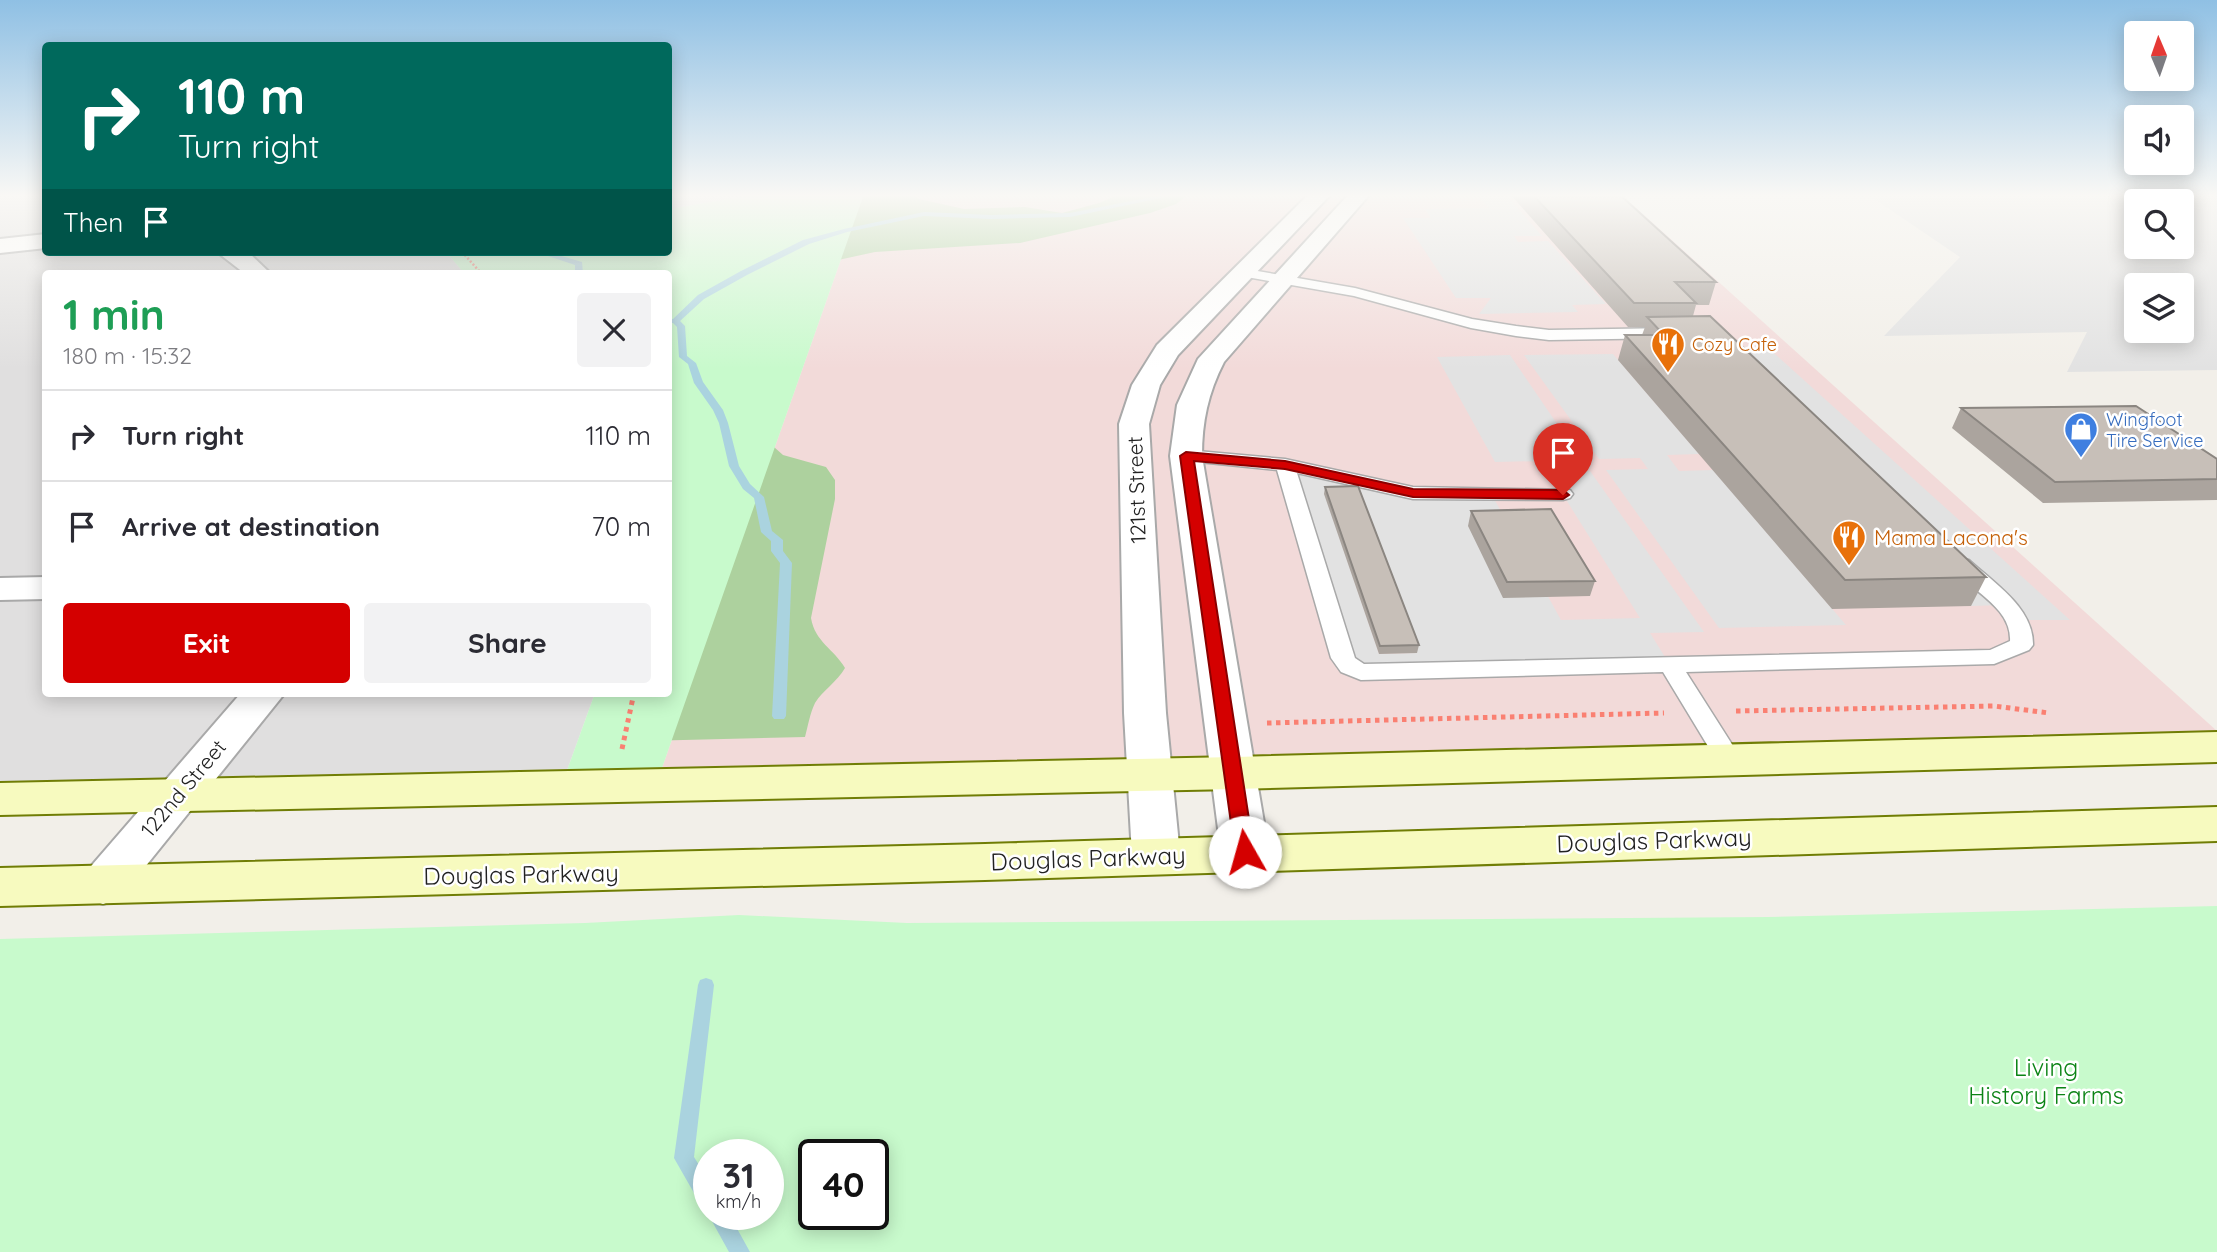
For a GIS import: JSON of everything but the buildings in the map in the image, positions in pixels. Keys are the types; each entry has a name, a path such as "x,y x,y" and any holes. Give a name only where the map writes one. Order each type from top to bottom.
{"main road":[{"path":"0,799 1235,773 2217,747"},
{"name":"Douglas Parkway","path":"0,887 2217,824"}],"street":[{"name":"121st Street","path":"1156,855 1149,774 1133,460 1134,424 1146,385 1167,351 1266,252"},
{"path":"1245,852 1186,456 1186,427 1194,390 1212,359 1309,252"},
{"path":"238,256 255,270"},
{"path":"0,589 42,588"},
{"name":"122nd Street","path":"103,885 261,697"}],"lane":[{"path":"1246,273 1355,292 1471,323 1516,331 1549,335 1690,333"},
{"path":"1186,456 1285,465 1413,493 1563,495"},
{"path":"1285,465 1343,659 1349,667 1362,672 1994,657 2021,645 2024,635 2020,620 1943,548"},
{"path":"1670,665 1729,760"}],"path":[{"path":"466,256 478,270"},
{"path":"633,697 622,753 635,753"},
{"path":"1227,725 1994,706 2057,714"}],"shaded area":[{"path":"0,252 42,252 42,256 449,256 461,270 42,270 42,697 594,697 561,787 0,799"},
{"path":"843,252 1686,252 2217,731 2217,747 656,785"},
{"path":"1426,252 1559,252 1606,304 1572,305 1578,312 1479,314 1491,298 1456,298"},
{"path":"1953,252 2124,252 2124,259 2194,259 2194,252 2217,252 2217,370 2067,372 2087,332 1884,336 1960,257"},
{"path":"1766,346 2070,620 2020,620 2003,605 1971,606 1731,347"},
{"path":"1613,354 1699,454 1667,455 1679,471 1713,470 1846,625 1719,628 1606,470 1648,469 1640,458 1599,459 1524,355"},
{"path":"1510,355 1581,459 1557,459 1564,471 1590,471 1704,632 1650,633 1670,665 1349,667 1285,465 1385,489 1492,495 1561,620 1640,618 1542,461 1495,462 1437,357","holes":["1325,495 1417,653 1379,654"]}],"green space":[{"path":"788,252 873,252 829,262 765,439 783,455 826,467 835,480 835,499 811,618 816,633 845,668 815,703 805,737 643,741 666,697 672,697 672,407"},
{"path":"843,252 656,785 561,787 594,697 672,697 672,270 461,270 449,256"},
{"name":"Living History Farms","path":"2217,906 2217,1252 0,1252 0,939 585,923 739,915 907,923 1768,917"}],"waterway":[{"path":"675,321 701,297 785,252"},
{"path":"553,256 579,264 579,270"},
{"path":"675,321 681,326 683,357 692,363 698,383 715,404 727,435 734,466 747,486 759,497 767,532 777,540 777,551 786,563 779,716"},
{"path":"693,1173 684,1158 706,985"},
{"path":"727,1230 740,1252"}],"place":[{"name":"Cozy Cafe","path":"1668,374"},
{"name":"Wingfoot Tire Service","path":"2081,459"},
{"name":"Mama Lacona's","path":"1849,567"}],"route":[{"path":"1245,852 1186,456 1285,465 1413,493 1459,496 1563,495"}]}
